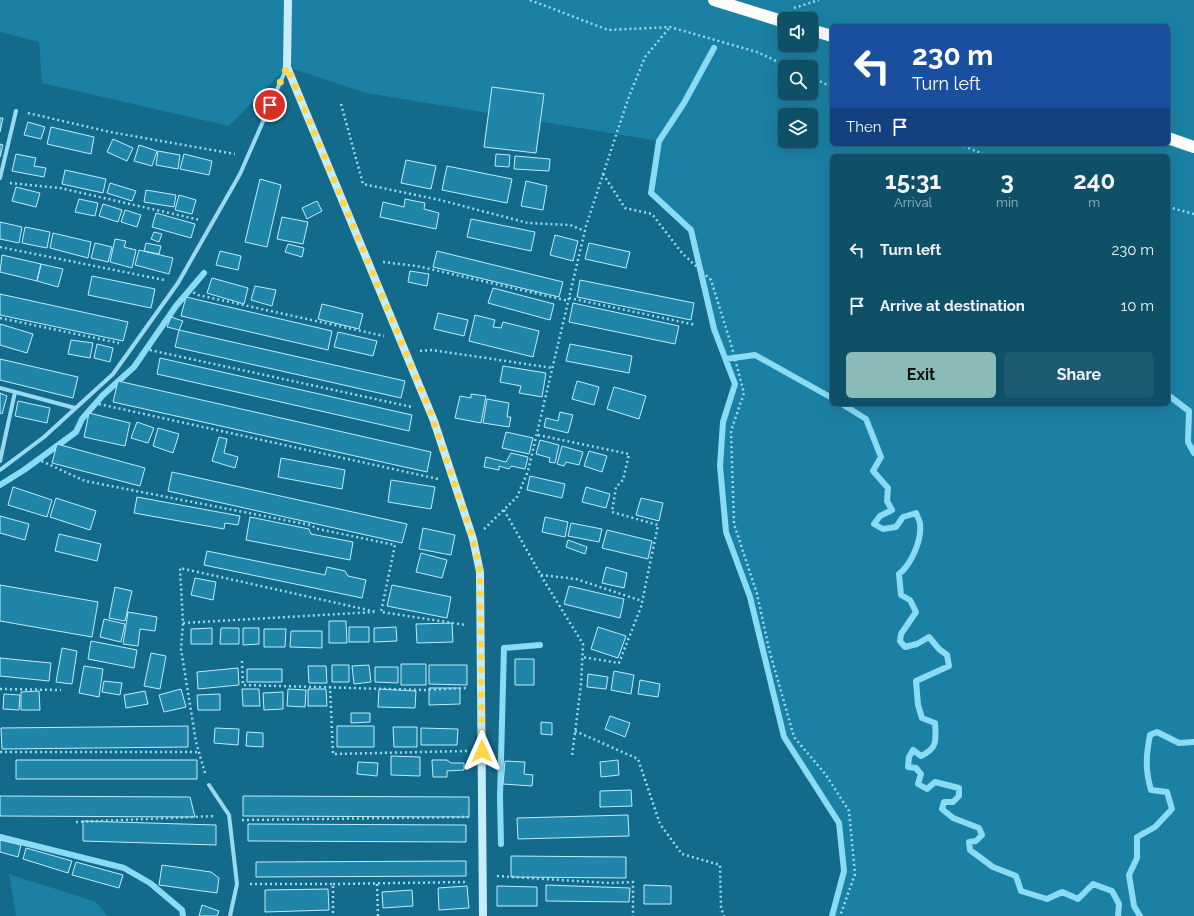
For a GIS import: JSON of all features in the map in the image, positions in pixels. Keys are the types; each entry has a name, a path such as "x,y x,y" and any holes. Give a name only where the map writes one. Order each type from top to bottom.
{"highway":[{"path":"714,0 778,20"},
{"path":"818,32 830,35"},
{"path":"1170,139 1194,146"}],"street":[{"path":"288,0 287,67 430,411 473,539 480,572 483,916"},
{"path":"0,470 24,452 113,374 178,283 240,174 287,67"},
{"path":"0,178 16,111"},
{"path":"0,388 75,408"},
{"path":"0,461 15,392"},
{"path":"209,785 228,815 229,821 237,884 230,916"}],"path":[{"path":"530,0 608,30 670,27 757,52 778,62"},
{"path":"473,539 517,497 528,471 538,435 585,231 603,174 628,99 644,57 670,27"},
{"path":"818,81 830,87"},
{"path":"341,104 363,184 440,200 528,223 570,225 585,231"},
{"path":"16,111 110,132 247,156"},
{"path":"964,146 983,154"},
{"path":"603,174 625,208 652,214 682,253 711,280 744,392 731,430 734,524 757,594 769,649 794,737 826,775 850,811 856,874 840,916"},
{"path":"8,182 60,188 212,223"},
{"path":"1170,208 1194,214"},
{"path":"0,247 178,283 198,295 400,340"},
{"path":"366,260 417,266 569,300 696,325"},
{"path":"0,318 430,411"},
{"path":"405,352 432,350 553,368"},
{"path":"83,401 455,483"},
{"path":"538,435 630,454 623,480 616,487 612,512 658,525 642,600 631,634 619,663 582,657"},
{"path":"24,452 85,481 310,526 395,545 379,612"},
{"path":"504,510 583,644 572,756"},
{"path":"209,785 199,752 181,649 182,623 180,568 379,612 481,628"},
{"path":"541,575 576,579 642,600"},
{"path":"182,623 379,612"},
{"path":"242,661 243,685 330,686 425,690 481,687"},
{"path":"330,686 333,754 482,751"},
{"path":"0,688 61,690"},
{"path":"575,731 638,759 660,824 682,854 720,865 721,908 724,916"},
{"path":"0,752 199,752"},
{"path":"76,822 228,815"},
{"path":"229,821 482,817"},
{"path":"237,884 377,884 483,878 633,882 633,916"},
{"path":"332,916 333,884"},
{"path":"377,884 378,916"}],"shaded area":[{"path":"0,0 1194,0 1194,916 832,916 844,871 839,823 784,737 750,597 726,532 720,466 723,422 735,384 714,329 691,230 651,193 659,141 366,93 287,67 229,126 42,83 39,42 0,32"},
{"path":"9,874 96,902 107,916 16,916"}],"building":[{"path":"492,87 544,94 536,153 484,147"},
{"path":"0,118 3,118 0,132"},
{"path":"28,122 45,127 41,139 24,135"},
{"path":"51,127 94,137 91,154 47,144"},
{"path":"113,139 133,148 127,161 107,152"},
{"path":"0,144 3,145 0,157"},
{"path":"139,145 157,151 152,166 134,161"},
{"path":"158,151 180,155 178,169 156,165"},
{"path":"16,154 36,158 34,166 46,168 44,177 12,171"},
{"path":"184,154 212,161 209,175 180,169"},
{"path":"496,154 510,155 509,167 495,166"},
{"path":"515,156 550,159 549,171 514,169"},
{"path":"406,160 436,166 431,189 401,183"},
{"path":"447,166 512,179 507,203 442,190"},
{"path":"65,170 106,179 103,193 62,184"},
{"path":"260,179 281,185 267,247 245,242"},
{"path":"526,181 547,186 543,210 521,206"},
{"path":"110,183 136,191 132,201 107,193"},
{"path":"16,187 40,193 36,207 12,201"},
{"path":"146,190 176,195 174,207 144,202"},
{"path":"179,195 196,200 192,214 175,210"},
{"path":"79,199 98,203 95,216 75,212"},
{"path":"405,199 425,203 424,209 439,213 436,229 380,217 383,202 404,207"},
{"path":"317,201 322,211 307,219 302,208"},
{"path":"103,204 122,210 118,222 99,216"},
{"path":"125,210 141,215 137,227 121,222"},
{"path":"156,213 195,224 191,238 152,227"},
{"path":"282,217 308,222 303,244 277,239"},
{"path":"471,219 535,232 531,251 467,237"},
{"path":"0,222 22,227 19,243 0,239"},
{"path":"25,227 50,232 47,248 22,243"},
{"path":"154,232 162,234 159,242 151,239"},
{"path":"53,233 91,242 88,258 50,248"},
{"path":"555,235 578,241 573,261 550,255"},
{"path":"115,239 126,241 124,247 136,250 132,268 110,262"},
{"path":"95,243 112,247 108,262 91,258"},
{"path":"146,243 161,246 159,254 144,251"},
{"path":"589,243 630,252 626,268 585,259"},
{"path":"288,244 304,248 302,257 285,252"},
{"path":"139,250 173,258 169,274 135,265"},
{"path":"220,251 241,256 238,270 216,265"},
{"path":"437,251 563,282 559,297 433,267"},
{"path":"2,255 41,264 37,281 0,272"},
{"path":"41,264 63,269 58,287 37,281"},
{"path":"410,271 429,274 427,286 408,282"},
{"path":"92,276 155,289 151,308 88,295"},
{"path":"212,278 248,288 244,304 207,293"},
{"path":"580,280 694,303 691,320 577,297"},
{"path":"255,286 276,290 272,306 251,300"},
{"path":"493,288 554,304 550,320 488,303"},
{"path":"0,294 128,322 123,341 0,315"},
{"path":"186,297 332,331 328,350 181,316"},
{"path":"573,303 679,326 675,344 569,322"},
{"path":"322,304 363,314 359,329 318,319"},
{"path":"438,313 468,320 464,336 434,329"},
{"path":"475,315 495,320 493,327 501,328 503,322 539,331 533,357 469,341"},
{"path":"171,317 183,321 179,330 167,327"},
{"path":"0,324 33,334 27,353 0,345"},
{"path":"179,330 405,381 401,398 175,347"},
{"path":"338,332 377,341 373,356 334,347"},
{"path":"71,340 93,343 90,358 68,354"},
{"path":"97,344 113,348 110,362 94,358"},
{"path":"570,344 632,356 629,373 566,361"},
{"path":"160,358 412,415 409,431 157,374"},
{"path":"0,359 78,377 73,398 0,380"},
{"path":"503,366 546,373 542,397 519,393 521,386 500,382"},
{"path":"118,381 431,452 427,472 113,402"},
{"path":"577,381 599,387 594,405 572,399"},
{"path":"614,387 646,396 639,419 607,409"},
{"path":"0,393 7,396 2,414 0,413"},
{"path":"471,394 486,396 481,423 455,418 460,396 471,398"},
{"path":"487,399 509,403 507,417 511,417 509,427 483,423"},
{"path":"18,401 50,408 47,423 15,416"},
{"path":"560,412 573,415 568,433 544,427 546,418 558,421"},
{"path":"89,413 130,423 125,446 84,437"},
{"path":"137,422 154,428 148,443 131,438"},
{"path":"158,428 179,434 173,453 153,446"},
{"path":"506,432 533,438 529,454 502,448"},
{"path":"219,437 227,439 224,453 238,457 235,468 212,461"},
{"path":"540,440 559,445 555,463 549,462 550,458 536,454"},
{"path":"57,444 145,468 140,486 52,463"},
{"path":"562,446 583,452 579,465 566,462 564,466 557,464"},
{"path":"589,451 607,456 602,472 584,466"},
{"path":"511,453 528,457 525,469 511,466 509,469 499,466 499,470 484,467 486,457 506,462"},
{"path":"281,458 345,470 342,489 278,477"},
{"path":"172,472 407,524 402,543 168,491"},
{"path":"530,476 565,484 562,498 527,490"},
{"path":"391,480 435,487 431,509 388,502"},
{"path":"13,487 52,500 47,517 8,505"},
{"path":"586,487 610,494 606,508 582,502"},
{"path":"137,497 240,516 238,525 225,523 224,529 134,513"},
{"path":"56,498 96,511 90,530 50,517"},
{"path":"641,498 663,503 659,521 636,515"},
{"path":"0,516 29,524 25,540 0,533"},
{"path":"250,517 309,529 311,534 353,542 350,560 246,540"},
{"path":"545,517 568,522 565,537 542,532"},
{"path":"571,523 602,529 599,542 568,536"},
{"path":"423,528 455,535 451,555 419,549"},
{"path":"607,530 652,541 648,559 602,548"},
{"path":"59,534 101,544 97,561 55,551"},
{"path":"568,540 587,547 585,554 566,547"},
{"path":"207,551 325,575 327,567 345,571 348,576 366,580 362,598 204,565"},
{"path":"421,553 447,560 442,578 416,572"},
{"path":"606,567 627,573 624,588 602,583"},
{"path":"195,578 216,582 213,600 191,595"},
{"path":"0,585 98,602 92,637 0,621"},
{"path":"392,585 451,597 447,618 387,606"},
{"path":"569,586 624,599 620,618 564,604"},
{"path":"115,587 132,591 125,621 109,618"},
{"path":"128,612 157,617 155,631 140,629 138,646 123,644"},
{"path":"104,619 125,624 121,642 100,637"},
{"path":"329,621 346,621 347,643 329,643"},
{"path":"452,623 453,642 417,643 416,624"},
{"path":"349,627 369,627 369,642 349,642"},
{"path":"396,627 397,641 374,642 374,628"},
{"path":"598,627 626,636 618,658 591,649"},
{"path":"212,628 212,644 191,644 191,629"},
{"path":"221,628 239,628 239,644 220,644"},
{"path":"243,628 259,628 259,644 243,645"},
{"path":"264,629 286,629 285,647 264,647"},
{"path":"291,631 322,631 322,648 290,647"},
{"path":"91,641 137,650 134,668 88,659"},
{"path":"62,648 77,651 72,684 56,682"},
{"path":"151,653 166,656 160,689 144,686"},
{"path":"0,658 51,663 49,681 0,676"},
{"path":"515,659 534,659 534,685 515,685"},
{"path":"401,664 426,664 426,685 401,685"},
{"path":"332,665 349,665 349,682 332,682"},
{"path":"369,665 371,682 354,684 352,666"},
{"path":"429,665 467,665 467,685 429,684"},
{"path":"84,666 103,669 99,697 79,693"},
{"path":"308,666 326,666 327,683 309,683"},
{"path":"375,667 398,667 398,683 375,682"},
{"path":"238,668 239,685 198,689 197,672"},
{"path":"247,669 282,669 282,682 247,682"},
{"path":"614,671 634,675 631,694 611,690"},
{"path":"588,674 608,677 606,689 587,687"},
{"path":"640,680 660,684 658,697 638,694"},
{"path":"104,681 122,683 120,695 102,692"},
{"path":"429,688 460,688 460,704 429,705"},
{"path":"181,689 186,707 164,712 159,695"},
{"path":"242,689 259,689 260,706 243,706"},
{"path":"288,689 306,690 305,707 287,706"},
{"path":"308,689 326,689 327,706 308,706"},
{"path":"379,689 416,691 415,708 378,707"},
{"path":"39,691 40,710 21,710 21,692"},
{"path":"145,691 148,704 126,708 124,695"},
{"path":"283,692 283,709 264,710 263,693"},
{"path":"4,694 20,695 19,710 3,709"},
{"path":"220,694 220,710 198,710 197,695"},
{"path":"351,713 370,713 370,722 351,723"},
{"path":"610,716 630,723 625,737 605,729"},
{"path":"541,722 552,723 552,735 541,734"},
{"path":"188,726 188,747 2,749 1,728"},
{"path":"337,726 374,726 374,747 337,747"},
{"path":"393,727 417,727 417,747 394,747"},
{"path":"215,728 239,729 238,745 214,743"},
{"path":"421,728 458,729 457,745 421,745"},
{"path":"247,732 263,733 263,747 246,746"},
{"path":"391,756 420,757 420,776 391,775"},
{"path":"16,760 197,760 197,779 16,779"},
{"path":"432,760 447,760 451,763 464,763 464,770 447,771 447,777 433,777"},
{"path":"618,760 619,775 601,777 600,762"},
{"path":"505,761 525,762 524,774 533,775 532,786 503,784"},
{"path":"358,762 378,763 377,776 357,774"},
{"path":"631,790 632,806 600,807 600,791"},
{"path":"0,796 190,797 195,817 0,816"},
{"path":"243,796 469,797 469,817 243,816"},
{"path":"628,815 629,836 518,839 517,818"},
{"path":"83,821 216,825 216,845 83,841"},
{"path":"248,824 466,825 466,842 248,841"},
{"path":"0,840 21,845 18,857 0,852"},
{"path":"26,848 72,861 68,873 23,859"},
{"path":"511,856 626,857 626,878 511,877"},
{"path":"466,861 466,876 256,877 256,862"},
{"path":"76,862 123,875 119,888 72,875"},
{"path":"162,865 211,872 219,878 217,893 159,885"},
{"path":"546,885 630,888 629,902 546,901"},
{"path":"644,885 671,886 671,904 644,904"},
{"path":"467,886 469,908 439,910 438,888"},
{"path":"497,886 537,887 537,906 497,906"},
{"path":"328,889 329,910 265,912 265,890"},
{"path":"412,890 413,906 383,908 382,892"},
{"path":"202,905 219,911 217,916 199,916"}],"waterway":[{"path":"714,48 684,103 659,141 651,193 691,230 714,329 735,384 723,422 720,466 726,532 750,597 784,737 839,823 844,871 832,916"},
{"path":"0,485 24,470 76,432 82,419 103,395 134,367 176,306 204,273"},
{"path":"726,359 755,355 830,397"},
{"path":"1170,397 1189,411 1188,442 1194,453"},
{"path":"845,406 866,419 881,457 873,471 888,488 887,501 892,510 880,516 874,524 883,529 896,527 903,517 916,513 920,523 919,537 915,552 908,565 899,574 901,595 910,600 916,612 901,634 900,641 905,647 917,644 929,637 939,649 947,655 949,666 916,681 918,705 922,718 935,723 935,743 927,753 921,756 913,750 909,757 908,767 916,768 921,774 918,784 927,789 935,782 959,788 959,796 953,802 944,802 942,809 953,818 979,828 982,835 976,841 969,842 970,850 993,867 1016,876 1021,891 1047,899 1062,892 1078,899 1093,884 1112,891 1119,904 1118,916"},
{"path":"501,844 500,797 504,648 540,645"},
{"path":"1140,916 1134,906 1129,875 1137,858 1137,837 1155,827 1172,809 1167,792 1151,790 1147,762 1150,735 1157,732 1179,743 1194,742"},
{"path":"0,837 124,868 150,883 182,910 183,916"}],"route":[{"path":"270,105 287,67 434,421 473,539 480,572 482,751"}]}
